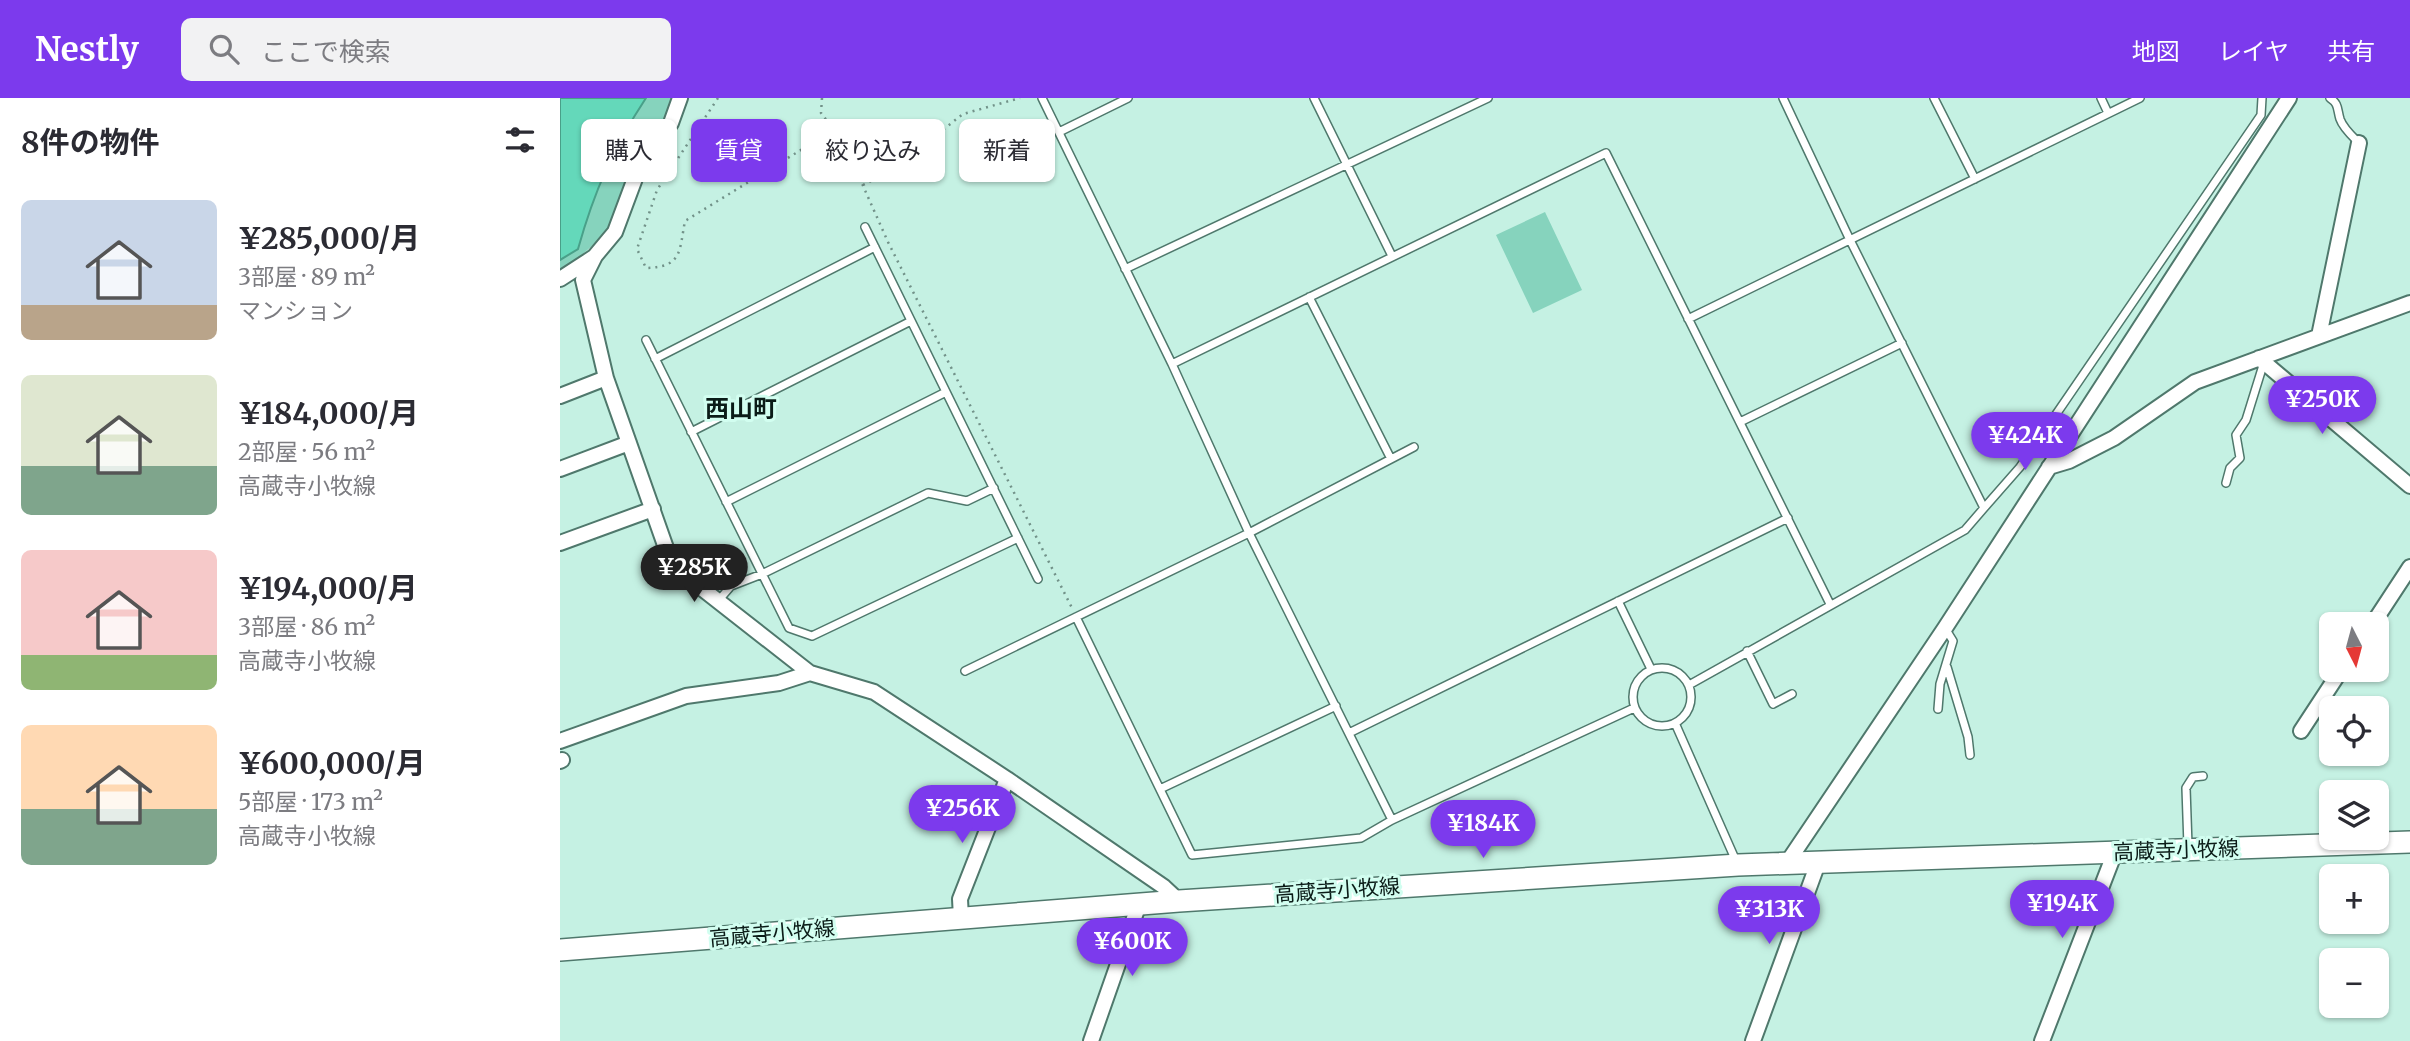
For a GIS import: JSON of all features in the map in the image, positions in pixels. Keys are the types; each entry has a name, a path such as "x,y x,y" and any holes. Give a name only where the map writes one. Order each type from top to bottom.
{"main road":[{"name":"高蔵寺小牧線","path":"560,950 1179,901 1738,865 2410,842"}],"street":[{"path":"680,98 671,123 637,173 615,232 595,256 583,280 606,378 673,565 810,673 874,692 1007,779 1164,887 1179,901"},
{"path":"1787,863 1945,628 2289,98"},
{"path":"2319,336 2359,143"},
{"path":"560,279 595,256"},
{"path":"2049,467 2069,461 2114,438 2195,382 2261,360 2410,303"},
{"path":"2261,360 2410,486"},
{"path":"560,396 606,378"},
{"path":"560,469 629,443"},
{"path":"560,543 653,509"},
{"path":"2381,612 2410,567"},
{"path":"560,741 576,733 686,696 779,683 810,673"},
{"path":"2301,731 2334,682"},
{"path":"961,918 960,899 1007,779"},
{"path":"2042,1041 2115,852"},
{"path":"1753,1041 1818,863"},
{"path":"1091,1041 1139,904"}],"lane":[{"path":"1042,98 1171,364 1249,533 1391,820"},
{"path":"1059,132 1128,98"},
{"path":"1314,98 1392,256"},
{"path":"1125,269 1488,98"},
{"path":"1783,98 1850,240 1984,508"},
{"path":"1934,98 1975,179"},
{"path":"2101,98 2108,113"},
{"path":"1688,319 2140,98"},
{"path":"1689,685 1965,530 2020,467 2261,116 2262,98"},
{"path":"2330,98 2339,108 2340,118 2348,131 2359,143"},
{"path":"1171,364 1606,153 1830,604"},
{"path":"865,228 1038,579"},
{"path":"655,359 875,247"},
{"path":"1309,296 1391,459"},
{"path":"691,432 911,321"},
{"path":"646,340 789,628 811,636 1018,538"},
{"path":"1740,422 1902,343"},
{"path":"2226,483 2230,468 2240,458 2236,435 2246,420 2261,360"},
{"path":"726,502 946,392"},
{"path":"965,671 1249,533 1414,446"},
{"path":"718,601 732,586 928,493 967,501 993,488"},
{"path":"1349,733 1788,518"},
{"path":"1618,601 1651,669"},
{"path":"1076,617 1192,855 1361,838 1391,820 1634,708"},
{"path":"1938,709 1940,684 1953,641 1945,628"},
{"path":"1747,651 1773,704 1792,694"},
{"path":"1947,667 1968,737 1970,755"},
{"path":"1651,669 1673,669 1689,685 1692,696 1690,707 1684,717 1675,723 1663,727 1651,725 1641,718 1634,708 1634,685 1651,669"},
{"path":"1160,789 1336,706"},
{"path":"1675,723 1738,865"},
{"path":"2189,850 2186,788 2193,777 2203,776"}],"path":[{"path":"718,98 657,190 636,249 646,268 664,268 677,257 685,221 801,150"},
{"path":"822,98 821,113 826,119"},
{"path":"863,185 889,172 963,114 1020,98"},
{"path":"862,182 894,254 1076,617"}],"shaded area":[{"path":"560,98 672,98 664,119 581,119 581,182 627,182 610,230 560,274"},
{"path":"560,98 646,98 634,119 581,119 581,182 602,182 578,249 560,260"},
{"path":"1545,212 1582,290 1533,313 1496,235"}],"district":[{"name":"西山町","path":"741,408"}]}
